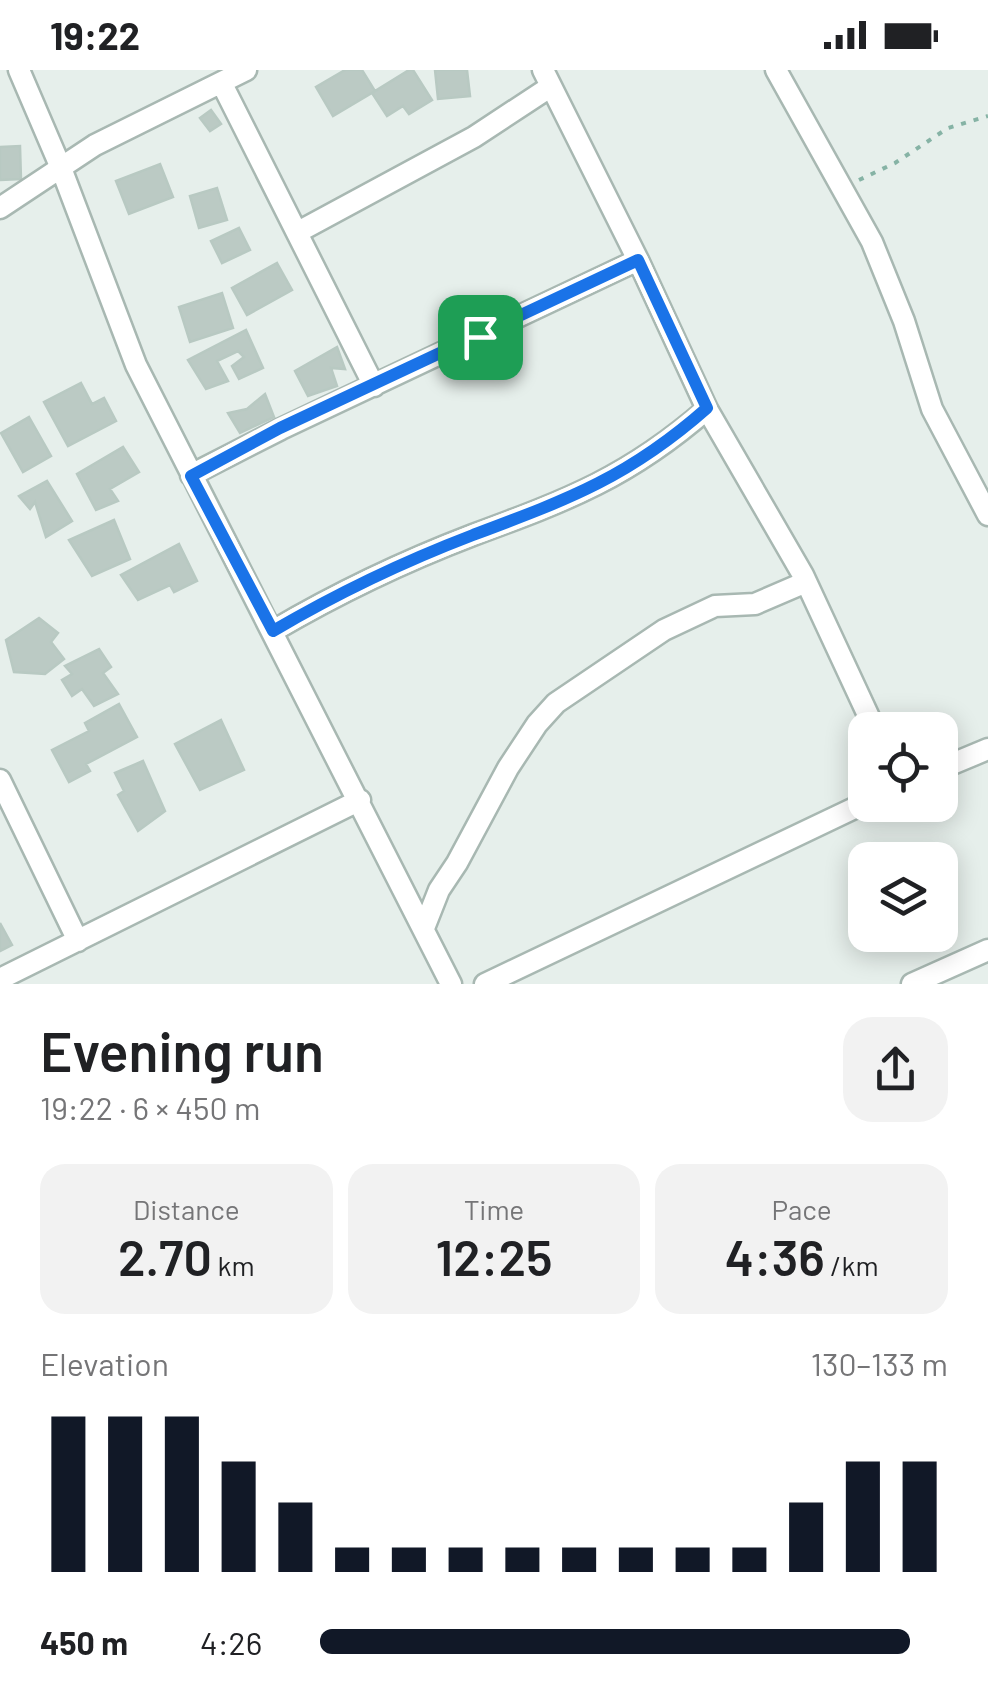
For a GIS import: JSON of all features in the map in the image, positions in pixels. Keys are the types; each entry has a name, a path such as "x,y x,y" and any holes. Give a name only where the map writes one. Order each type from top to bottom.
{"street":[{"path":"20,70 136,365 451,984"},
{"path":"0,208 95,144 246,70"},
{"path":"776,70 872,242 904,321 932,409 988,515"},
{"path":"298,232 474,137 546,78 707,408 806,582 867,712"},
{"path":"222,84 374,386"},
{"path":"191,476 280,428 638,260"},
{"path":"273,631 360,585 472,536 550,508 622,473 664,445 707,408"},
{"path":"424,928 439,890 508,768 556,703 664,630 715,606 755,604 806,582"},
{"path":"958,762 988,749"},
{"path":"0,780 78,940"},
{"path":"0,978 360,800"},
{"path":"485,984 848,811"},
{"path":"912,984 988,950"}],"path":[{"path":"842,184 876,173 948,128 988,116"}],"building":[{"path":"345,70 362,70 375,91 333,116 316,87"},
{"path":"413,70 432,100 409,114 403,106 387,116 372,93"},
{"path":"435,70 467,70 470,96 438,99"},
{"path":"211,110 221,124 210,131 200,118"},
{"path":"20,146 21,179 0,180 0,147"},
{"path":"160,164 173,197 129,214 116,181"},
{"path":"217,188 227,220 199,228 190,196"},
{"path":"239,228 250,250 222,263 211,241"},
{"path":"277,263 292,290 247,315 232,288"},
{"path":"222,293 233,328 190,342 179,307"},
{"path":"246,330 263,368 239,379 232,366 244,357 238,351 217,361 228,381 206,389 188,360"},
{"path":"337,347 345,369 331,368 337,386 308,396 295,371"},
{"path":"81,383 92,404 104,398 116,421 68,446 44,402"},
{"path":"265,394 274,417 240,433 228,413 247,409"},
{"path":"29,417 51,456 23,472 1,433"},
{"path":"123,447 139,472 110,489 118,501 96,510 77,474"},
{"path":"47,481 72,521 46,537 35,502 30,509 19,496"},
{"path":"114,520 130,559 92,576 69,540"},
{"path":"179,544 197,581 174,592 170,585 138,600 121,575"},
{"path":"39,618 58,633 51,642 64,659 45,674 14,672 6,640"},
{"path":"99,649 111,667 103,673 118,694 94,706 82,689 72,696 62,680 72,674 65,666"},
{"path":"119,704 137,737 86,764 90,771 69,782 52,750 89,731 85,723"},
{"path":"221,720 244,770 200,790 175,744"},
{"path":"143,761 165,811 138,831 118,795 124,791 115,773"},
{"path":"0,923 12,945 0,951"}],"route":[{"path":"638,260 707,408 676,436 622,473 550,508 472,536 360,585 273,631 191,476 280,428 480,337 638,260"}]}
